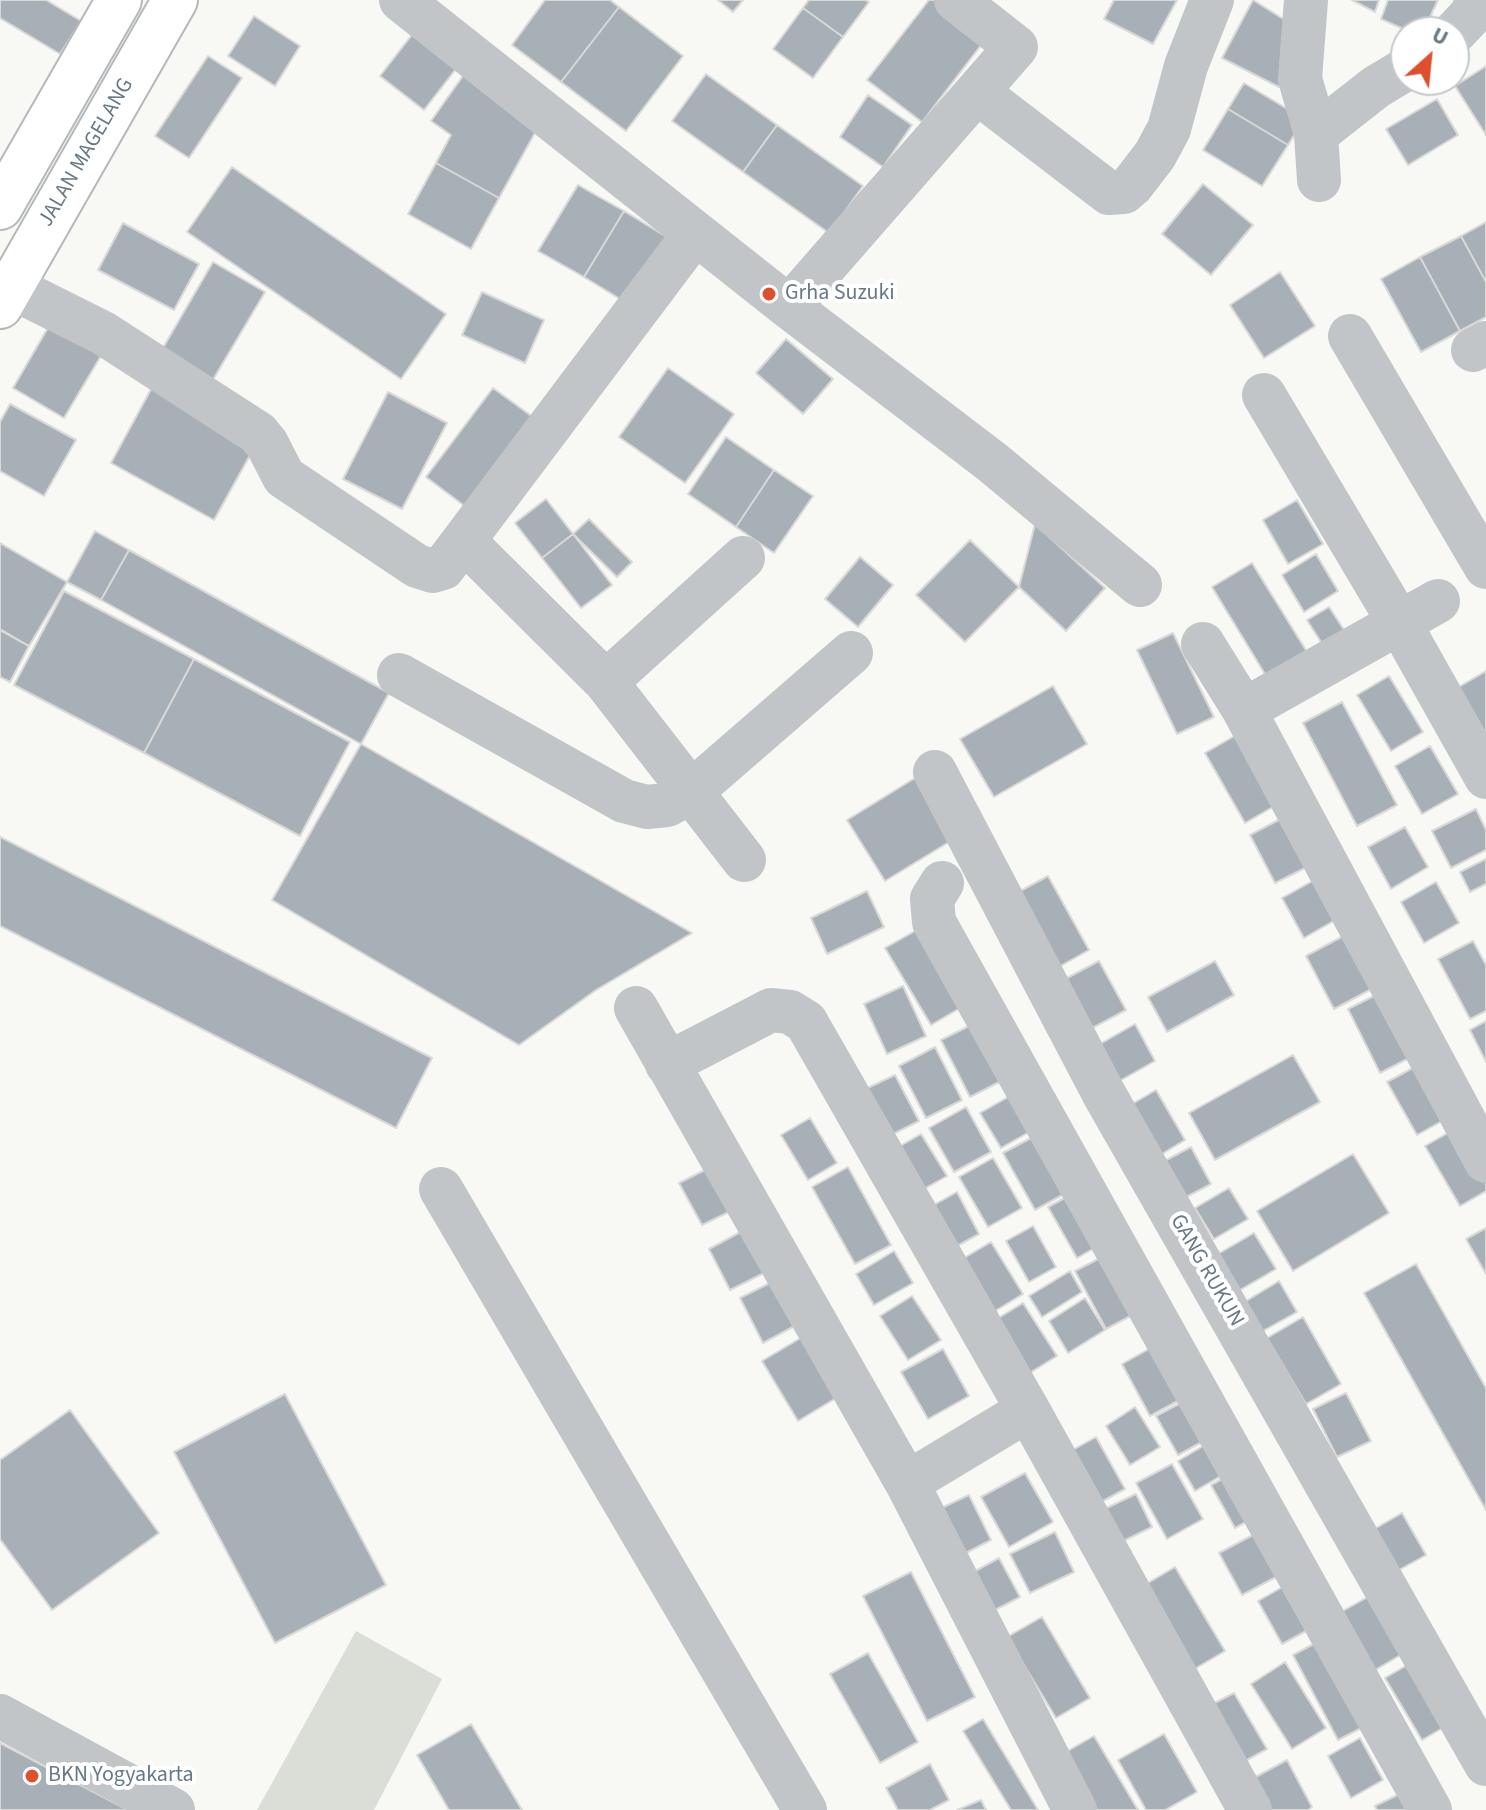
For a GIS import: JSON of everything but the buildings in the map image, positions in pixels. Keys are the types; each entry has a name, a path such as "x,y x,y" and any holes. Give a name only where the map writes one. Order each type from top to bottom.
{"highway":[{"path":"0,207 119,0"},
{"name":"JALAN MAGELANG","path":"5,296 175,0"}],"street":[{"path":"401,0 789,307 992,462 1140,585"},
{"path":"789,307 1016,47 956,0"},
{"path":"977,92 1109,193 1124,192 1155,155 1169,129 1186,66 1212,0"},
{"path":"1306,0 1300,79 1316,134 1319,180"},
{"path":"1316,134 1390,79"},
{"path":"5,296 103,333 258,433 284,477 417,566 433,571 443,568 464,541 695,233"},
{"path":"1350,336 1486,567"},
{"path":"1264,395 1400,624 1486,777"},
{"path":"464,541 606,682 744,860"},
{"path":"606,682 743,558"},
{"path":"1244,710 1438,601"},
{"path":"1203,644 1244,710 1486,1161"},
{"path":"399,675 624,801 647,807 667,805 692,791 851,653"},
{"name":"GANG RUKUN","path":"935,772 1104,1094 1486,1764"},
{"path":"942,883 932,899 934,922 1430,1810"},
{"path":"636,1008 907,1483 1075,1810"},
{"path":"667,1064 771,1010 790,1012 806,1022 1028,1410 1250,1810"},
{"path":"441,1189 805,1810"},
{"path":"907,1483 1028,1410"},
{"path":"0,1716 173,1810"}],"shaded area":[{"path":"356,1631 442,1679 374,1810 257,1810"}],"place":[{"name":"Grha Suzuki","path":"769,294"},
{"name":"BKN Yogyakarta","path":"32,1776"}]}
